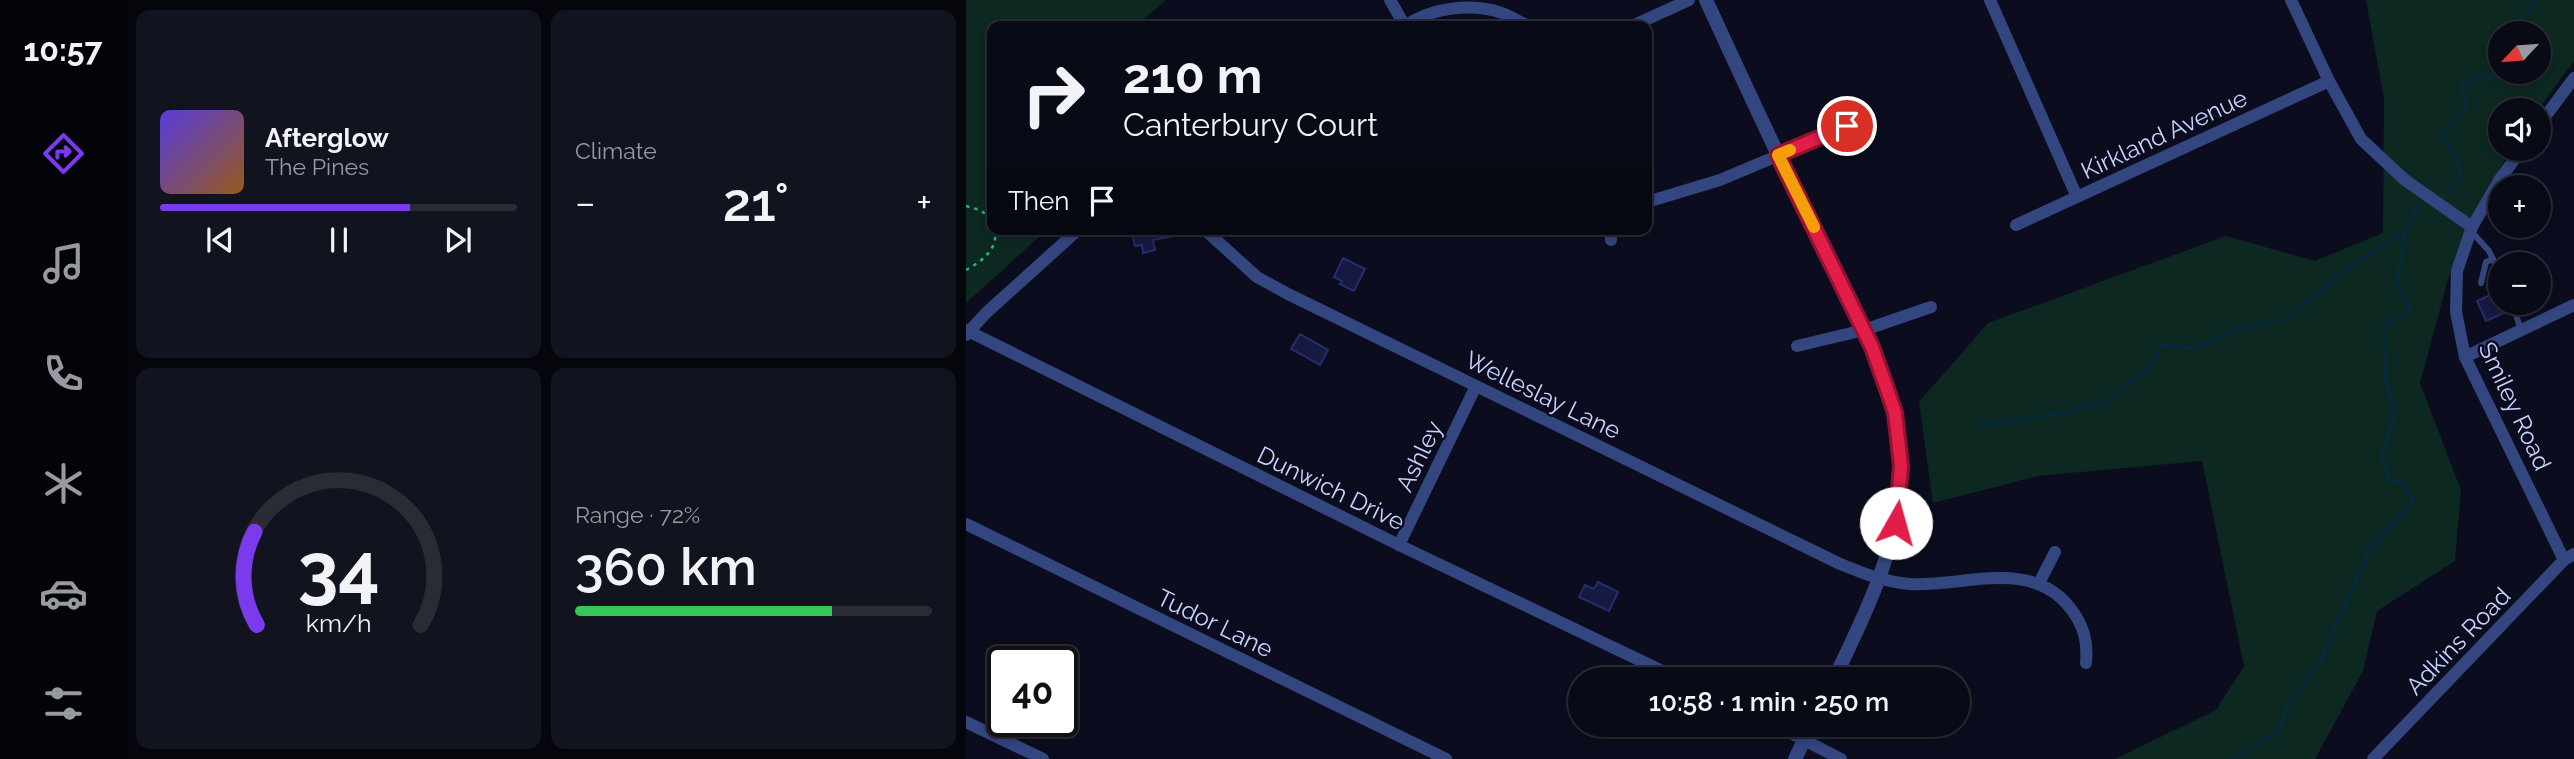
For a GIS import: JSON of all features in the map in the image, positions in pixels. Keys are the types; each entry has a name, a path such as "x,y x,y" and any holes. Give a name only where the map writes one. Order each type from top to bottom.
{"street":[{"path":"1390,0 1402,21"},
{"path":"1643,21 1689,0"},
{"path":"1706,0 1872,347 1895,413 1901,466 1896,523 1872,599 1840,667"},
{"path":"1990,0 2077,197"},
{"path":"2291,0 2329,81 2361,139 2406,180 2471,229"},
{"path":"1414,21 1430,12 1465,8 1499,12 1518,21"},
{"path":"2551,109 2574,78"},
{"name":"Kirkland Avenue","path":"2016,225 2329,81"},
{"path":"1652,200 1720,180 1847,126"},
{"name":"Smiley Road","path":"2513,161 2471,229 2457,271 2456,312 2465,357 2569,557"},
{"path":"967,332 1072,235"},
{"name":"Welleslay Lane","path":"1210,235 1257,277 1838,563 1878,579 1908,584 1933,585 2008,578 2039,583"},
{"path":"2465,357 2574,305"},
{"path":"1797,346 1864,330 1931,307"},
{"name":"Dunwich Drive","path":"967,332 1654,667"},
{"name":"Ashley","path":"1399,545 1476,386"},
{"name":"Tudor Lane","path":"966,524 1446,759"},
{"path":"2055,552 2039,583 2061,597 2084,631 2088,646 2086,663"},
{"name":"Adkins Road","path":"2373,759 2569,557"},
{"path":"966,722 1043,759"},
{"path":"1797,737 1841,759"},
{"path":"1795,759 1806,737"}],"lane":[{"path":"2471,229 2488,252"},
{"path":"2481,283 2488,261"},
{"path":"2516,315 2521,330"}],"path":[{"path":"966,206 987,215"},
{"path":"966,270 988,255 996,235"}],"green space":[{"path":"966,0 1166,0 1142,21 987,21 987,235 1041,235 966,303"},
{"path":"2366,0 2574,0 2574,61 2547,98 2488,98 2488,161 2504,161 2498,175 2488,175 2488,195 2448,279 2420,383 2461,490 2455,561 2377,611 2363,671 2315,759 2115,759 2216,710 2244,666 2202,461 2038,476 1933,503 1919,402 1988,323 2226,236 2315,261 2383,233 2384,99"}],"building":[{"path":"1132,235 1177,235 1153,240 1155,250 1143,253 1142,245 1135,246"},
{"path":"1343,258 1365,269 1354,291 1340,284 1342,281 1334,277"},
{"path":"2488,296 2488,315 2499,315 2486,321 2477,301"},
{"path":"1300,334 1328,350 1320,365 1291,349"},
{"path":"1598,582 1618,592 1609,611 1579,597 1585,585 1594,589"}],"waterway":[{"path":"2522,21 2535,0"},
{"path":"2448,187 2461,178 2457,158 2442,137 2452,121 2466,107 2462,84 2482,74 2488,77"},
{"path":"2231,759 2279,732 2289,703 2319,664 2370,548 2413,501 2402,482 2389,481 2382,454 2395,415 2385,378 2384,326 2410,310 2397,285 2404,236 2419,203"},
{"path":"1979,426 2057,414 2104,402 2149,368 2162,345 2194,348 2246,326 2287,319 2335,278 2406,230"}],"slow traffic":[{"path":"1790,150 1778,155 1814,227"}],"route":[{"path":"1847,126 1778,155 1872,347 1895,413 1901,466 1896,523"}]}
